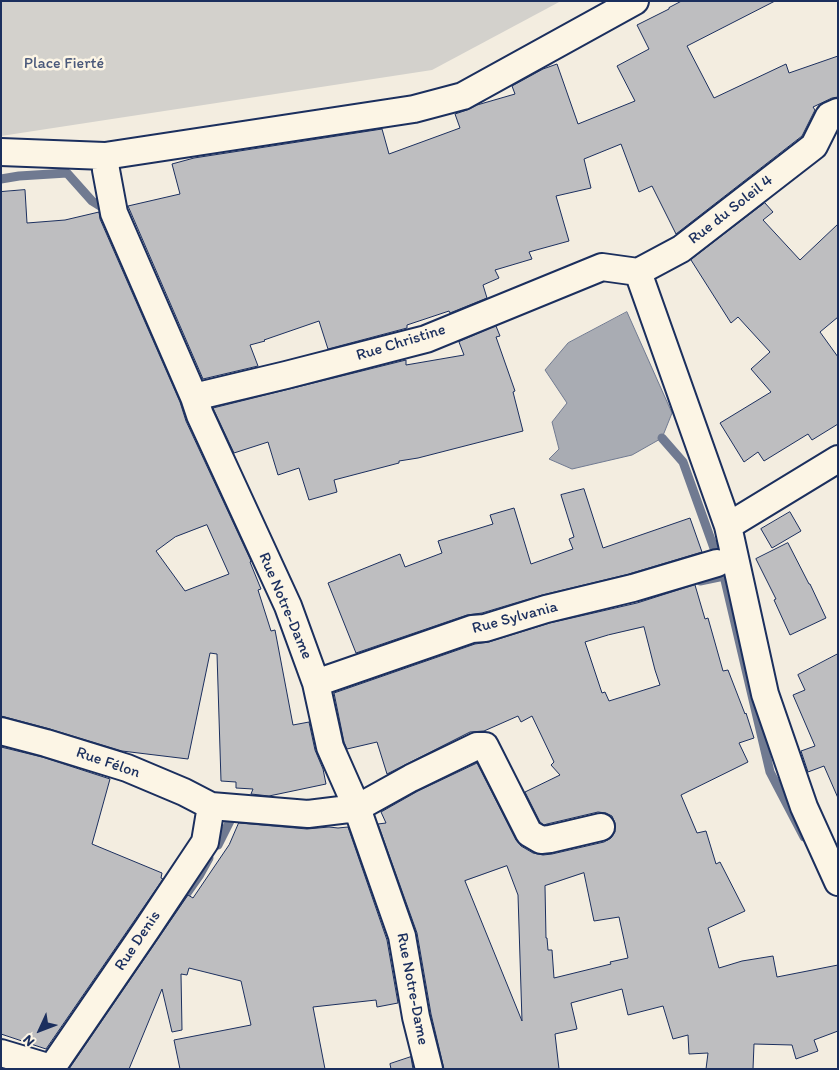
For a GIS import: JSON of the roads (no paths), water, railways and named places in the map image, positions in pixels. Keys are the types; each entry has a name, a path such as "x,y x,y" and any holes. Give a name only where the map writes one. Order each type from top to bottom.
{"street":[{"path":"1,152 105,156 414,109 463,96 635,1"},
{"name":"Rue du Soleil 4","path":"638,272 681,249 814,146 829,116 838,112"},
{"name":"Rue Notre-Dame","path":"105,156 114,213 200,415 288,606 316,684 330,747 357,808 402,936 416,1018 429,1069"},
{"name":"Rue Christine","path":"194,398 426,339 602,267 638,272"},
{"path":"638,272 728,526 765,694 804,807 838,882"},
{"path":"728,526 838,459"},
{"name":"Rue Sylvania","path":"316,684 472,629 485,628 546,609 633,588 717,563"},
{"name":"Rue Félon","path":"1,731 127,768 184,792 211,806"},
{"path":"211,806 308,814 357,808 477,746 485,746 529,833 541,840 550,840 602,827"},
{"name":"Rue Denis","path":"51,1069 205,842 211,806"},
{"path":"1,1053 51,1069"}],"waterway":[{"path":"1,179 67,173 92,201 108,211"},
{"path":"662,438 683,462 724,576 770,772 804,837"},
{"path":"700,581 724,576"},
{"path":"218,845 231,819"},
{"path":"171,916 209,858"}],"park label":[{"name":"Place Fierté","path":"64,64"}]}
